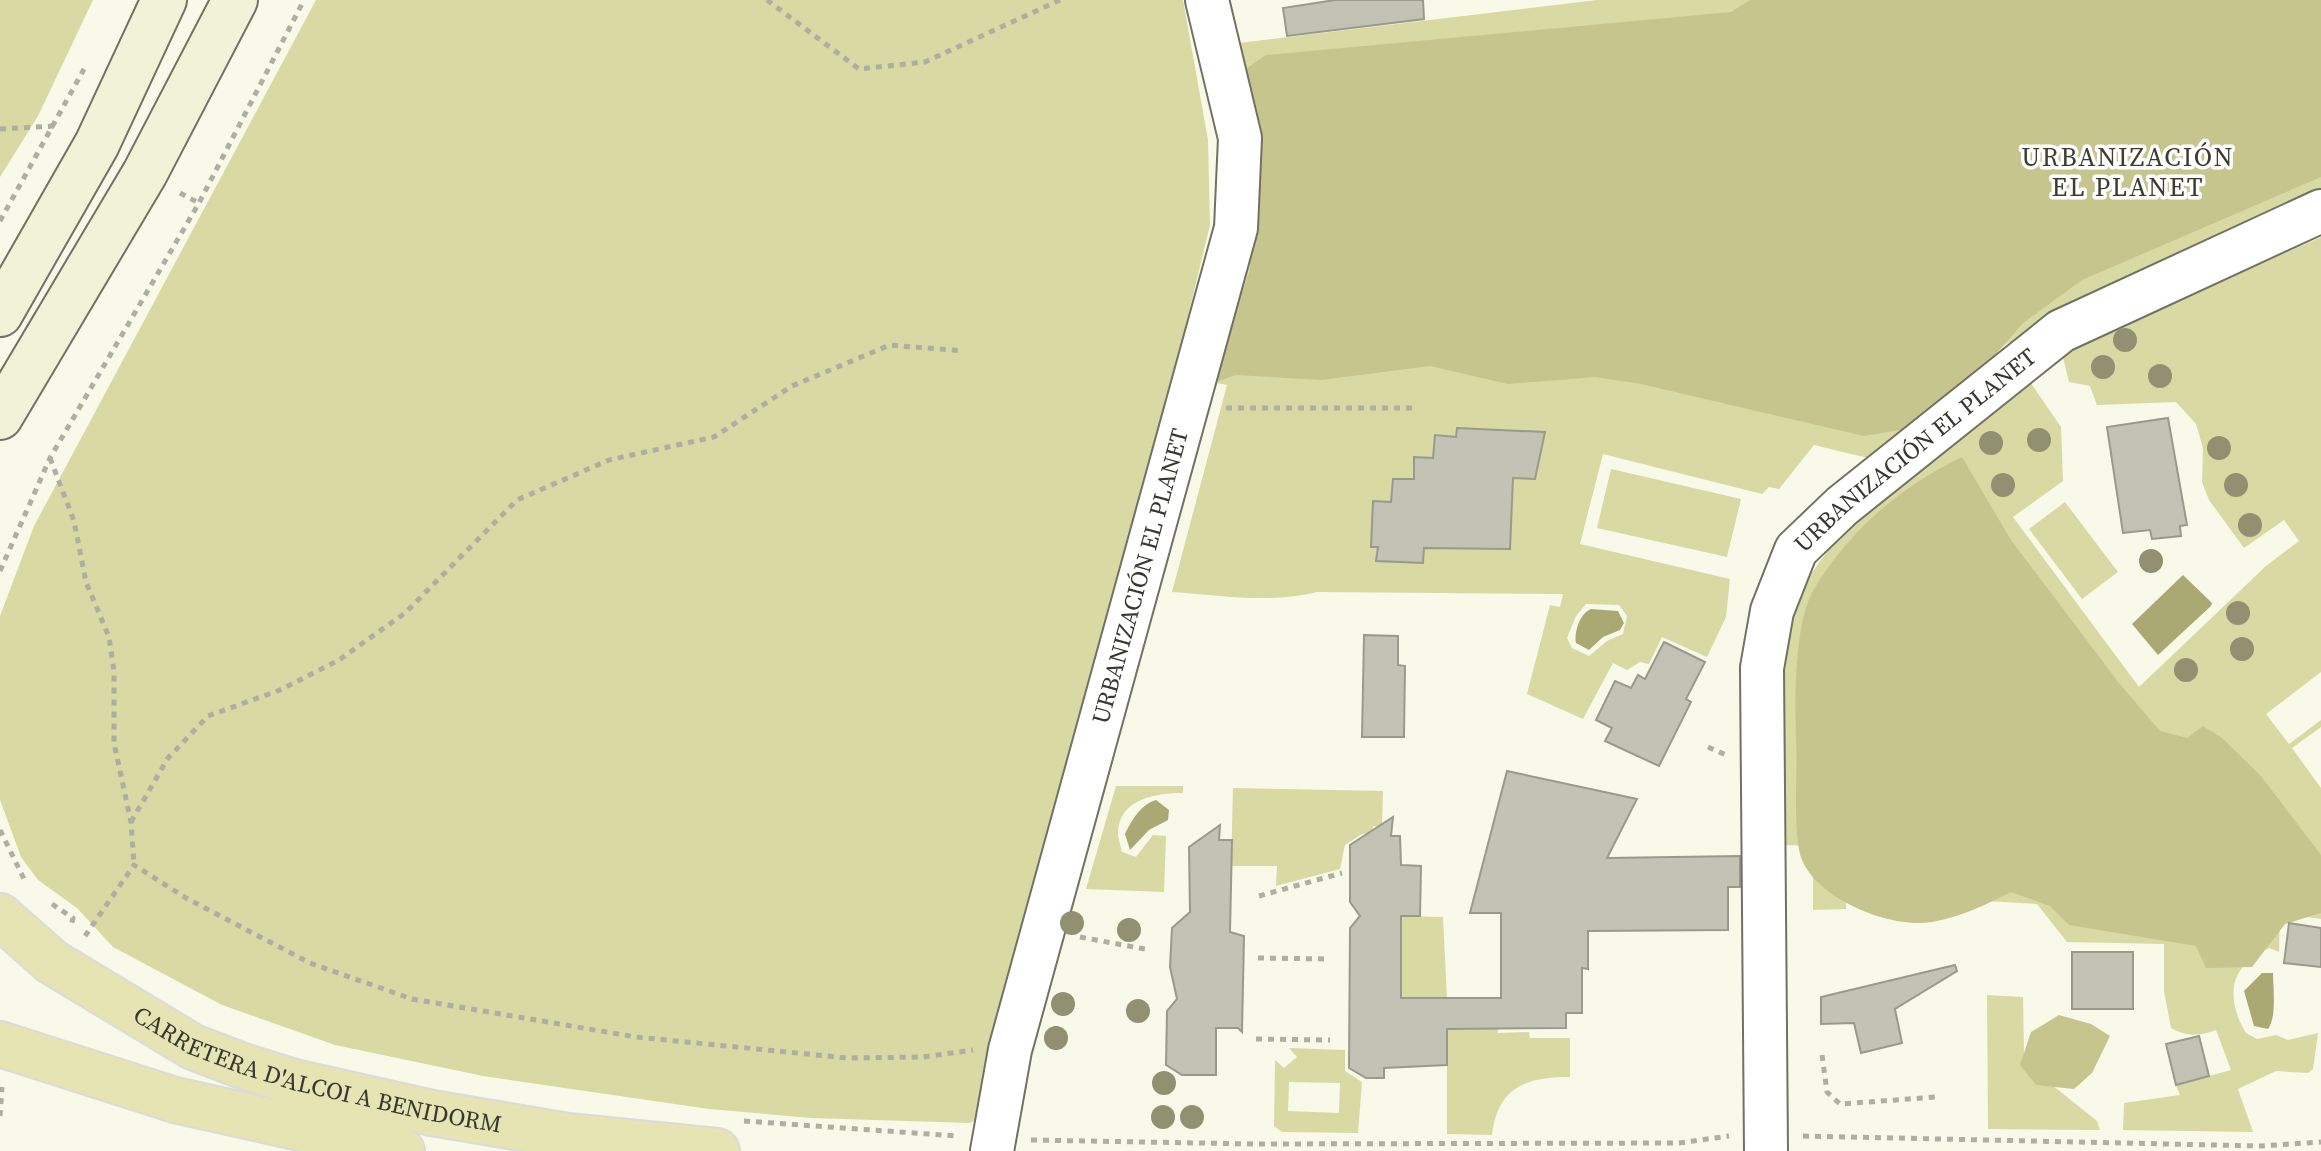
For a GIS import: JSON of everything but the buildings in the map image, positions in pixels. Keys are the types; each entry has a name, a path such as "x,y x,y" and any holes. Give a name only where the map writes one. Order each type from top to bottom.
{"main road":[{"path":"0,314 97,144 164,0"},
{"path":"0,417 145,173 235,0"},
{"name":"CARRETERA D'ALCOI A BENIDORM","path":"15,902 52,962 193,1047 243,1066 294,1082 432,1113 568,1136 729,1136"},
{"path":"0,1044 175,1100 402,1151"}],"street":[{"name":"URBANIZACIÓN EL PLANET","path":"994,1144 1010,1050 1236,228 1240,138 1207,0"},
{"name":"URBANIZACIÓN EL PLANET","path":"1766,1143 1762,668 1772,611 1796,550 1842,506 2061,331 2321,211"}],"path":[{"path":"0,571 50,458 199,203 304,0"},
{"path":"767,0 859,69 925,62 1060,0"},
{"path":"0,221 89,59"},
{"path":"131,822 168,758 208,716 280,690 339,660 405,613 517,500 609,460 714,437 792,386 890,345 963,351"},
{"path":"1189,405 1414,408"},
{"path":"50,458 74,521 86,582 109,637 114,671 114,743 131,822 134,865 79,945"},
{"path":"0,830 21,877 15,902"},
{"path":"134,865 186,898 310,963 412,999 636,1037 847,1058 923,1057 967,1050 1010,1050"},
{"path":"1259,896 1342,873"},
{"path":"40,896 73,918 69,930 74,938"},
{"path":"1043,930 1150,950"},
{"path":"1258,958 1329,959"},
{"path":"1256,1039 1330,1040"},
{"path":"1822,1055 1827,1092 1840,1104 1936,1097"},
{"path":"729,1136 994,1144 2260,1146 2321,1142"}],"green space":[{"path":"0,0 93,0 38,116 0,177"},
{"path":"316,0 1183,0 1208,140 1210,225 1168,399 1033,899 981,1117 970,1123 811,1118 709,1109 483,1076 335,1045 222,1005 113,947 77,908 38,880 21,857 0,800 0,616 34,526"},
{"path":"1597,0 2321,0 2321,190 2086,299 2005,345 1868,458 1814,445 1779,489 1769,487 1762,494 1603,454 1580,544 1730,579 1726,617 1707,657 1662,637 1649,664 1640,662 1627,670 1613,663 1583,719 1527,694 1550,605 1560,607 1563,594 1317,592 1263,598 1172,592 1227,385 1217,383 1232,325 1239,43","holes":["1586,604 1619,605 1627,616 1623,634 1607,641 1589,656 1572,648 1567,638 1576,616"]},
{"path":"2321,237 2321,672 2266,714 2289,744 2321,720 2321,727 2292,748 2321,788 2321,919 2280,913 2279,952 2269,948 2246,964 2239,973 2234,995 2239,1020 2246,1033 2257,1039 2276,1035 2288,1040 2318,1033 2313,1069 2308,1073 2276,1071 2238,1089 2253,1132 2123,1130 2124,1103 2180,1095 2176,1085 2231,1070 2216,1030 2193,1035 2171,1028 2164,991 2164,944 2067,942 2037,904 1846,893 1846,909 1813,910 1813,846 1785,845 1781,715 1787,637 1794,609 1806,583 1839,538 1880,500 2028,379 2061,427 2063,481 2013,517 2139,687 2266,566 2299,541 2284,520 2244,548 2209,500 2202,482 2203,448 2196,424 2176,402 2097,405 2090,386 2069,382 2062,353"},
{"path":"1611,469 1741,499 1727,557 1597,528"},
{"path":"2065,502 2118,572 2082,599 2029,529"},
{"path":"1116,786 1183,786 1183,793 1151,796 1132,805 1120,821 1118,835 1122,852 1136,857 1153,835 1166,836 1164,892 1086,889"},
{"path":"1233,788 1383,791 1382,827 1373,826 1372,833 1362,834 1345,845 1340,869 1276,886 1277,866 1231,866"},
{"path":"1401,916 1443,917 1447,998 1401,998"},
{"path":"1987,995 2023,997 2024,1055 2042,1077 2097,1121 2100,1130 1988,1129"},
{"path":"1447,1005 1496,1006 1498,1033 1529,1032 1530,1038 1570,1038 1570,1077 1541,1079 1517,1088 1501,1105 1492,1135 1447,1134"},
{"path":"1289,1048 1345,1050 1345,1071 1362,1082 1358,1133 1282,1132 1274,1126 1275,1060 1284,1068 1297,1057","holes":["1289,1082 1340,1083 1339,1113 1288,1111"]}],"shaded area":[{"path":"1750,0 2321,0 2321,177 2082,280 2023,323 1973,380 1923,426 1864,436 1641,384 1595,377 1508,384 1430,366 1321,380 1236,375 1210,384 1219,331 1237,306 1250,270 1253,216 1237,75 1266,55 1731,12"},
{"path":"1962,457 2011,540 2119,683 2160,731 2187,738 2203,726 2222,738 2261,776 2321,855 2321,913 2285,924 2252,967 2206,968 2196,946 2069,925 2050,906 2011,892 1943,920 1897,921 1858,909 1840,899 1824,888 1802,860 1796,819 1796,683 1799,641 1807,603 1828,568 1878,512 1918,482"},
{"path":"2183,575 2212,603 2158,655 2132,624"},
{"path":"1591,609 1618,611 1624,623 1620,630 1603,637 1589,650 1576,643 1576,639 1581,619"},
{"path":"1156,800 1169,810 1168,820 1149,830 1130,850 1125,834 1141,809"},
{"path":"2262,973 2273,973 2274,1010 2268,1029 2254,1026 2244,991"},
{"path":"2059,1015 2091,1024 2110,1036 2092,1073 2074,1089 2036,1085 2020,1065 2031,1032"}],"district":[{"name":"URBANIZACIÓN EL PLANET","path":"2128,172"}]}
